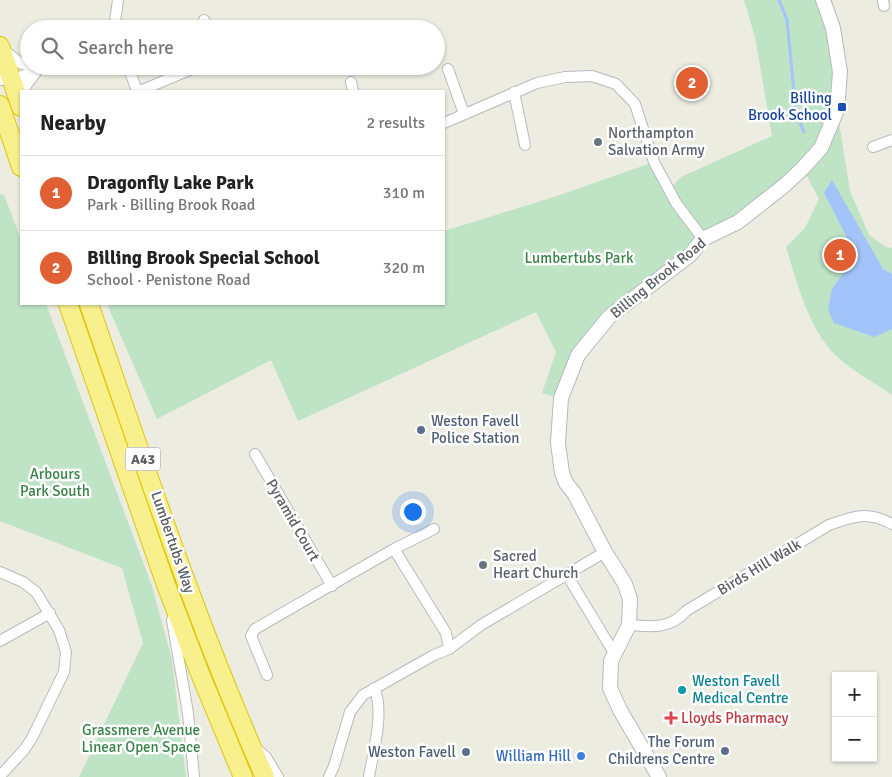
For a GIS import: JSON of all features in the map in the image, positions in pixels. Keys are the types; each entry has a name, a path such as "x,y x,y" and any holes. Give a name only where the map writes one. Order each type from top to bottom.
{"highway":[{"path":"0,46 20,104"},
{"path":"0,106 20,165"},
{"name":"Lumbertubs Way","path":"68,305 166,585 243,777"},
{"name":"Lumbertubs Way","path":"89,305 217,666 265,777"}],"street":[{"path":"115,20 118,0"},
{"name":"Billing Brook Road","path":"659,777 614,699 610,688 609,669 614,653 629,625 630,599 625,584 605,552 562,473 558,443 561,398 578,355 609,317 690,255 703,239 738,222 785,185 820,148 837,110 840,72 833,28 823,0"},
{"path":"0,46 20,63"},
{"path":"448,69 464,114"},
{"path":"12,84 27,75"},
{"path":"12,84 27,84 33,75"},
{"path":"132,75 138,90"},
{"path":"140,90 177,75"},
{"path":"445,123 537,83 592,76 616,84 635,104 654,162 676,203 703,239"},
{"path":"514,92 525,145"},
{"path":"873,147 892,140"},
{"name":"Pyramid Court","path":"255,454 332,586"},
{"name":"Birds Hill Walk","path":"629,625 665,626 677,620 686,611 829,525 855,516 880,518 892,524"},
{"path":"267,675 251,636 255,629 394,549 434,529"},
{"path":"394,549 446,633 449,649"},
{"path":"329,777 350,712 363,695 434,655 449,649 481,625 605,552"},
{"path":"0,572 31,587 40,597 59,630 65,646 64,672 32,738 24,750 0,776"},
{"path":"567,574 614,653"},
{"path":"166,585 182,672 194,777"},
{"path":"0,640 50,613"},
{"path":"369,777 378,715 378,696 374,688"},
{"path":"250,742 266,757 278,777"}],"green space":[{"name":"Lumbertubs Park","path":"744,0 823,0 833,28 837,110 850,191 869,235 886,247 892,248 892,395 853,369 830,349 821,337 806,308 786,247 805,228 819,199 803,169 703,239 609,317 578,355 561,398 542,393 556,352 536,312 298,421 271,360 157,419 107,305 445,305 445,231 557,196 654,162 669,190 681,177 772,136 755,37"},
{"name":"Arbours Park South","path":"0,194 4,195 20,236 20,305 46,305 152,586 172,660 186,777 79,777 143,643 122,568 0,521"}],"water":[{"path":"832,180 883,269 892,274 892,329 874,337 834,323 828,310 832,289 856,255 824,193"}],"waterway":[{"path":"779,0 787,20 796,113 804,132"}],"place":[{"name":"Billing Brook Special School","path":"692,83"},
{"name":"Billing Brook School","path":"842,107"},
{"name":"Northampton Salvation Army","path":"598,142"},
{"name":"Dragonfly Lake Park","path":"840,255"},
{"name":"Weston Favell Police Station","path":"421,430"},
{"name":"Sacred Heart Church","path":"483,565"},
{"name":"Weston Favell Medical Centre","path":"682,690"},
{"name":"Lloyds Pharmacy","path":"671,718"},
{"name":"The Forum Childrens Centre","path":"725,751"},
{"name":"Weston Favell","path":"466,752"},
{"name":"William Hill","path":"581,756"}],"park label":[{"name":"Grassmere Avenue Linear Open Space","path":"141,738"}]}
